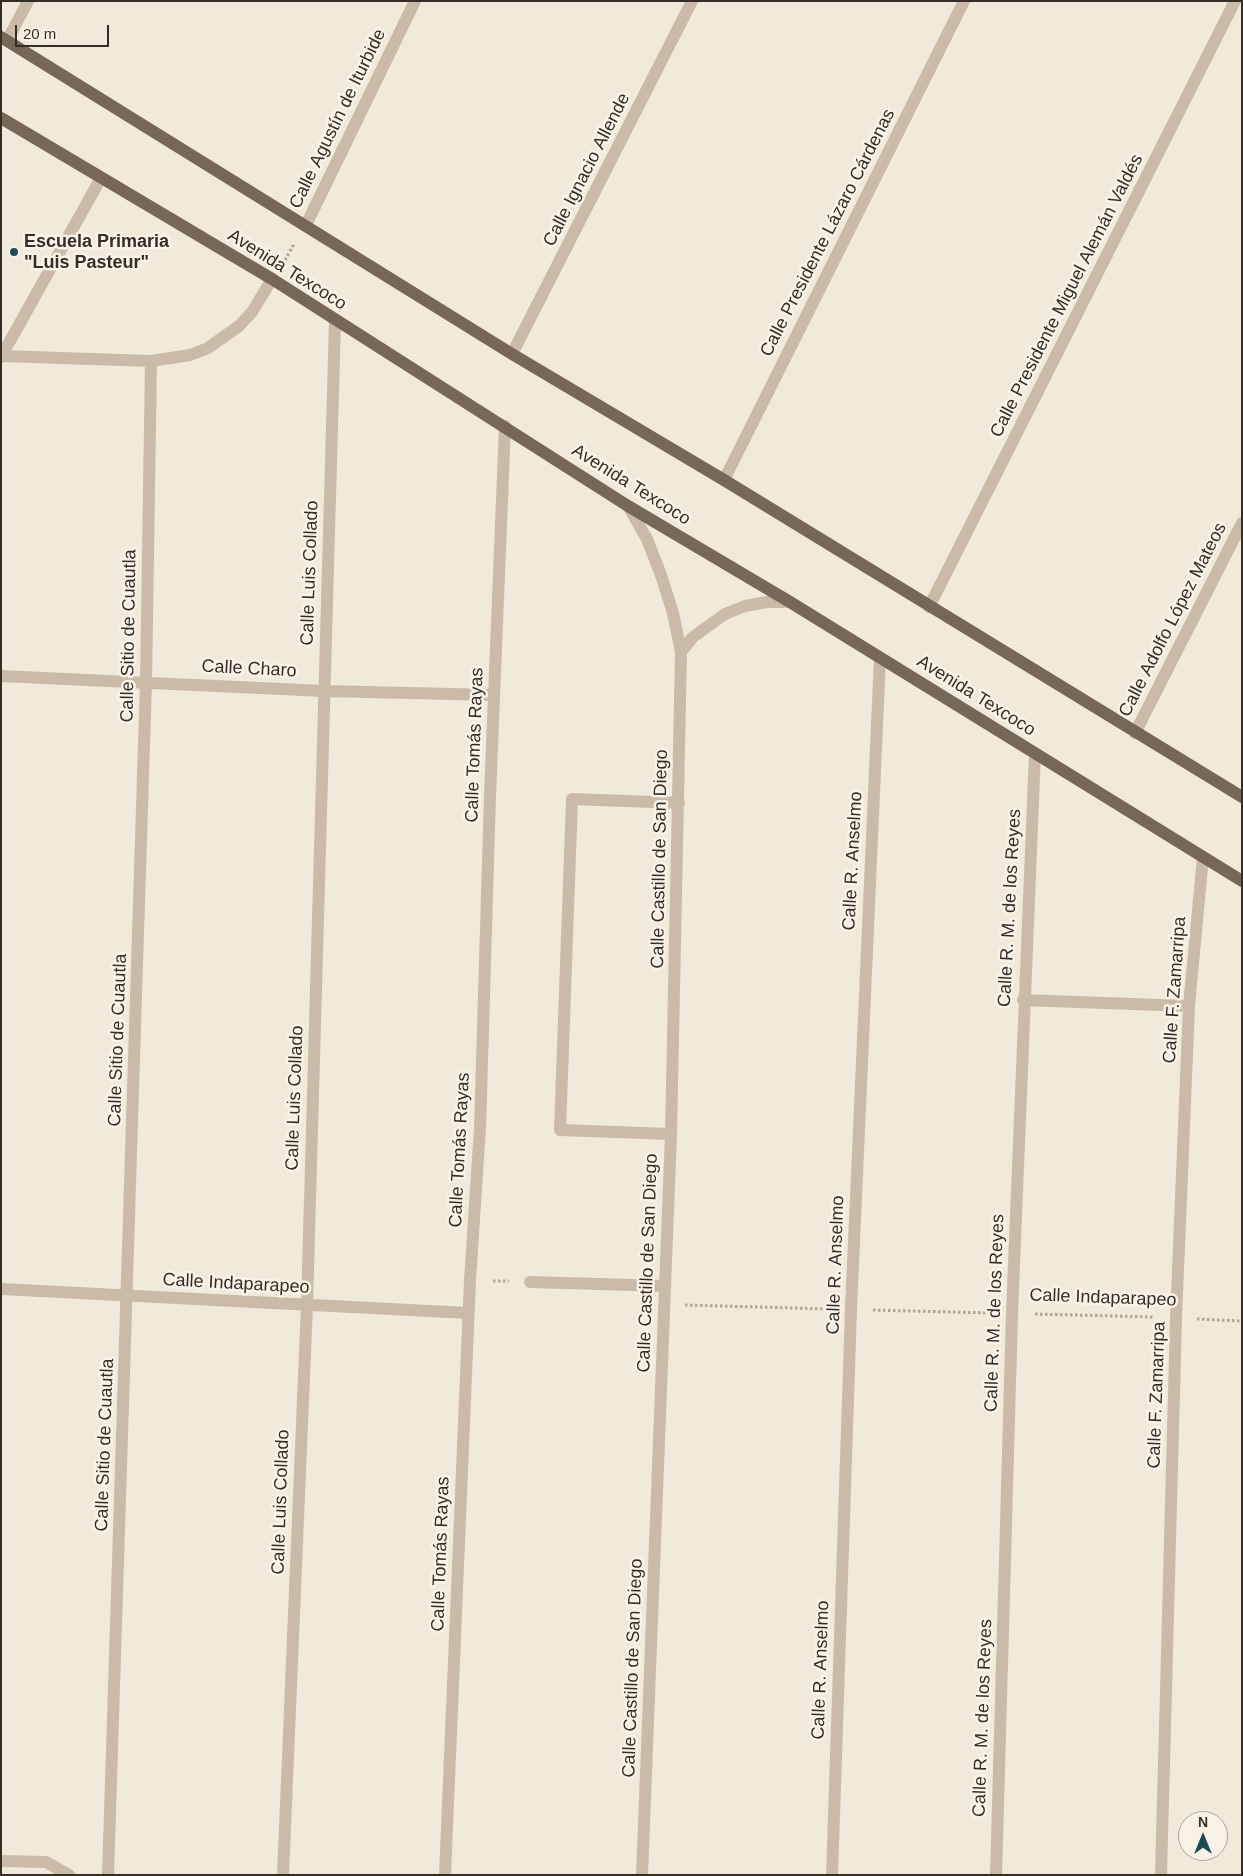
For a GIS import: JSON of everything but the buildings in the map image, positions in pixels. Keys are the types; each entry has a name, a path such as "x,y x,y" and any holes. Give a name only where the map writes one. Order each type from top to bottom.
{"main road":[{"path":"4,39 512,354 724,480 1242,797"},
{"name":"Avenida Texcoco","path":"1,118 272,279 628,506 790,602 1242,881"}],"street":[{"path":"4,39 28,1"},
{"name":"Calle Agustín de Iturbide","path":"306,225 415,1"},
{"name":"Calle Ignacio Allende","path":"512,354 692,1"},
{"name":"Calle Presidente Lázaro Cárdenas","path":"724,480 964,1"},
{"name":"Calle Presidente Miguel Alemán Valdés","path":"929,607 1235,1"},
{"path":"100,178 2,357 151,361 190,355 225,338 252,312 272,279"},
{"name":"Calle Luis Collado","path":"284,1875 307,1305 336,321"},
{"name":"Calle Sitio de Cuautla","path":"108,1875 128,1296 146,682 151,361"},
{"name":"Calle Tomás Rayas","path":"445,1875 468,1313 480,1128 505,426"},
{"name":"Calle Castillo de San Diego","path":"628,506 647,539 662,575 673,613 681,652 671,1134 642,1875"},
{"name":"Calle Adolfo López Mateos","path":"1135,733 1242,522"},
{"path":"681,652 693,637 724,614 745,606 767,602 790,602"},
{"name":"Calle R. Anselmo","path":"832,1875 851,1310 880,658"},
{"name":"Calle Charo","path":"1,676 324,691 494,694"},
{"name":"Calle R. M. de los Reyes","path":"996,1875 1012,1313 1023,1000 1035,753"},
{"path":"671,1134 560,1130 572,799 679,803"},
{"name":"Calle F. Zamarripa","path":"1161,1875 1176,1318 1189,1006 1203,857"},
{"path":"1023,1000 1189,1006"},
{"path":"530,1282 665,1286"},
{"name":"Calle Indaparapeo","path":"1,1289 468,1313"},
{"path":"1,1861 46,1862 69,1875"}],"path":[{"path":"272,279 306,225"},
{"path":"470,1280 530,1282"},
{"name":"Calle Indaparapeo","path":"664,1304 1242,1321"}],"place":[{"name":"Escuela Primaria \"Luis Pasteur\"","path":"14,252"}]}
